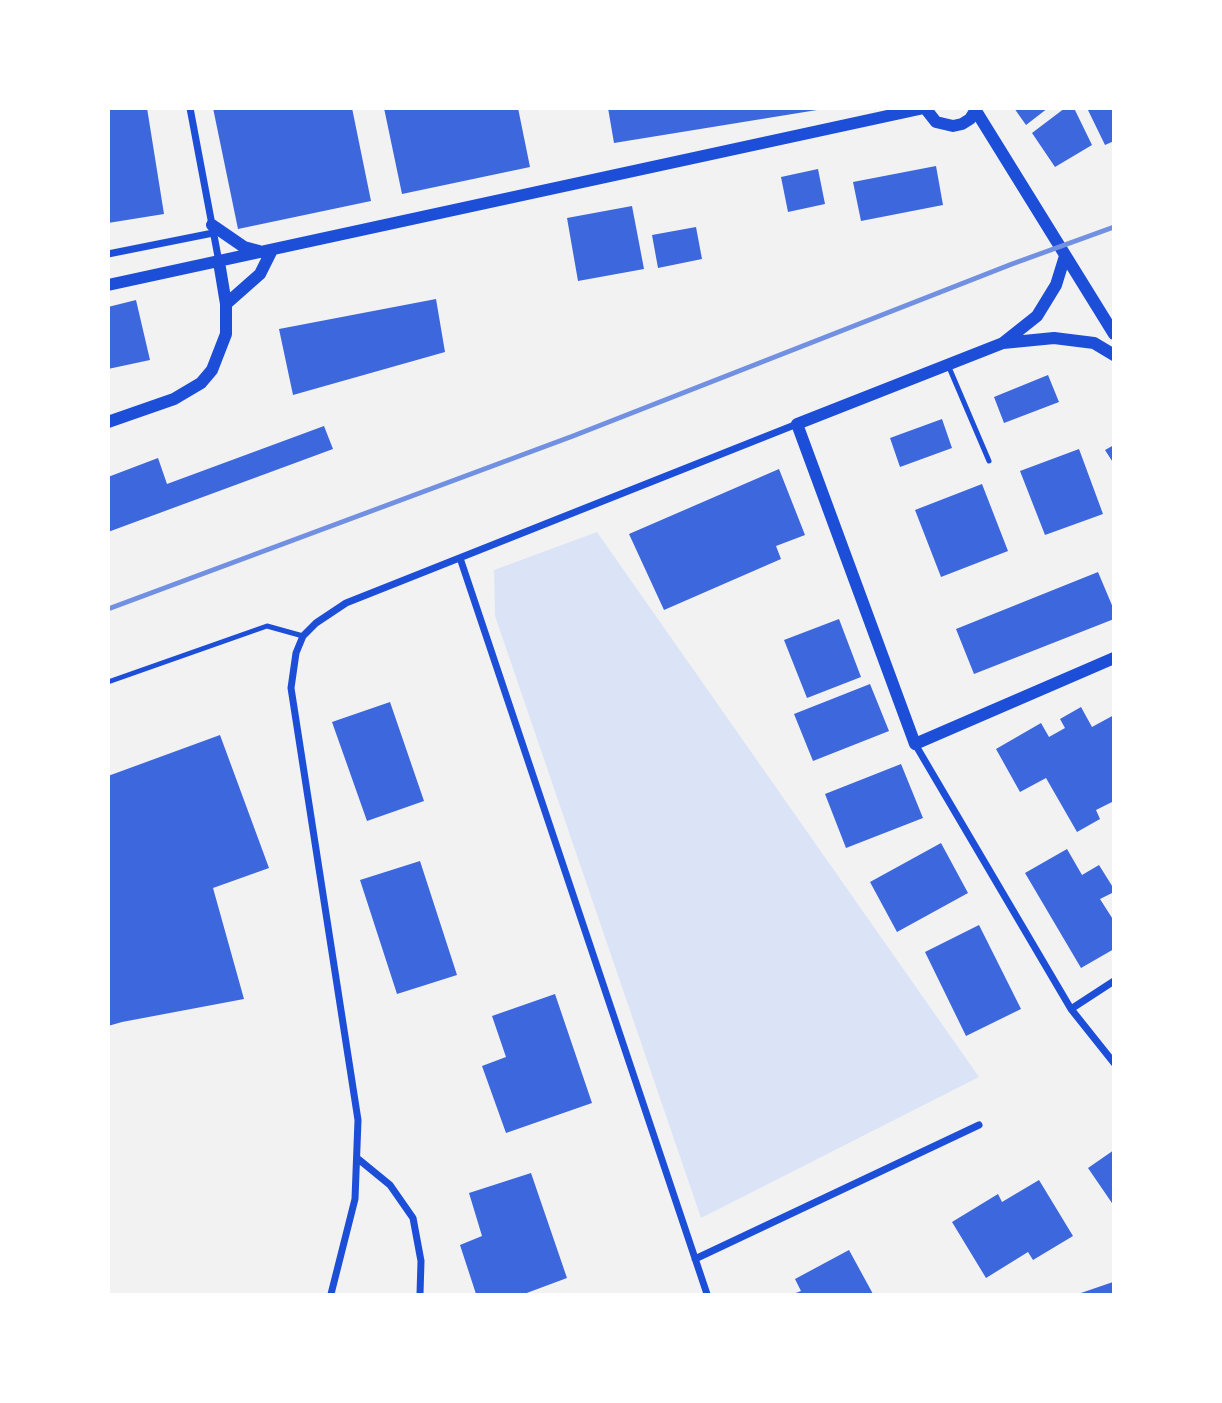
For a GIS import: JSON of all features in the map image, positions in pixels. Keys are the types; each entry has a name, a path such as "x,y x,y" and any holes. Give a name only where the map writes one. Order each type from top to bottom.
{"street":[{"path":"108,422 174,399 201,383 212,370 226,334 226,304 190,108"},
{"path":"108,285 924,108 936,122 953,126 962,124 977,110 1114,334"},
{"path":"108,254 213,229 244,247 267,251"},
{"path":"226,304 260,274 267,251"},
{"path":"1003,343 1037,316 1056,285 1065,256"},
{"path":"331,1294 355,1199 358,1120 291,688 296,653 303,636 316,623 346,603 1003,343 1054,338 1094,343 1114,355"},
{"path":"797,424 915,744 1072,1009 1114,1063"},
{"path":"460,558 707,1294"},
{"path":"915,744 1114,658"},
{"path":"1072,1009 1114,981"},
{"path":"695,1259 979,1125"},
{"path":"357,1158 390,1185 413,1218 421,1261 419,1294"}],"lane":[{"path":"948,365 989,461"},
{"path":"108,682 267,626 303,636"}],"shaded area":[{"path":"597,532 979,1077 701,1218 495,616 494,570"}],"building":[{"path":"108,108 147,108 164,214 108,223"},
{"path":"213,108 352,108 371,201 238,229"},
{"path":"384,108 518,108 530,167 402,194"},
{"path":"608,108 817,108 817,110 614,143"},
{"path":"1014,108 1048,108 1026,125"},
{"path":"1065,108 1074,108 1092,145 1055,167 1032,133"},
{"path":"1087,108 1114,108 1114,141 1105,145"},
{"path":"936,166 943,205 861,221 853,182"},
{"path":"818,169 825,204 788,212 781,177"},
{"path":"632,206 644,269 578,281 567,218"},
{"path":"696,227 702,259 658,268 652,235"},
{"path":"436,299 445,352 293,395 279,329"},
{"path":"136,300 150,360 108,369 108,307"},
{"path":"1048,375 1059,402 1004,423 994,397"},
{"path":"942,419 952,448 900,467 890,438"},
{"path":"324,426 333,449 108,532 108,477 158,458 167,484"},
{"path":"1114,445 1114,464 1105,450"},
{"path":"1079,449 1103,514 1045,535 1020,471"},
{"path":"779,469 805,535 776,546 781,559 664,610 629,534"},
{"path":"982,484 1008,551 941,577 915,510"},
{"path":"1098,572 1114,610 1114,619 974,674 956,629"},
{"path":"839,619 861,677 807,698 784,640"},
{"path":"870,684 889,731 813,761 794,714"},
{"path":"390,702 424,801 367,821 332,722"},
{"path":"1081,707 1092,727 1114,715 1114,801 1096,810 1100,819 1077,832 1046,778 1020,792 996,749 1041,723 1049,737 1065,728 1060,719"},
{"path":"220,735 269,868 213,888 244,999 108,1026 108,776"},
{"path":"901,764 923,818 846,848 825,794"},
{"path":"941,843 968,893 897,932 870,882"},
{"path":"1067,849 1082,875 1099,865 1114,889 1114,892 1100,899 1114,921 1114,949 1081,968 1025,873"},
{"path":"420,861 457,975 397,994 360,880"},
{"path":"979,925 1021,1009 966,1036 925,952"},
{"path":"555,994 592,1103 506,1133 482,1066 506,1057 492,1016"},
{"path":"1114,1150 1114,1206 1088,1168"},
{"path":"531,1173 567,1278 524,1294 476,1294 460,1245 482,1236 469,1193"},
{"path":"1039,1180 1073,1236 1033,1260 1028,1252 986,1278 952,1222 998,1194 1002,1202"},
{"path":"849,1250 873,1294 793,1294 801,1291 795,1279"},
{"path":"1113,1282 1114,1294 1078,1294"}],"railway":[{"path":"108,609 573,436 1012,264 1114,227"}]}
